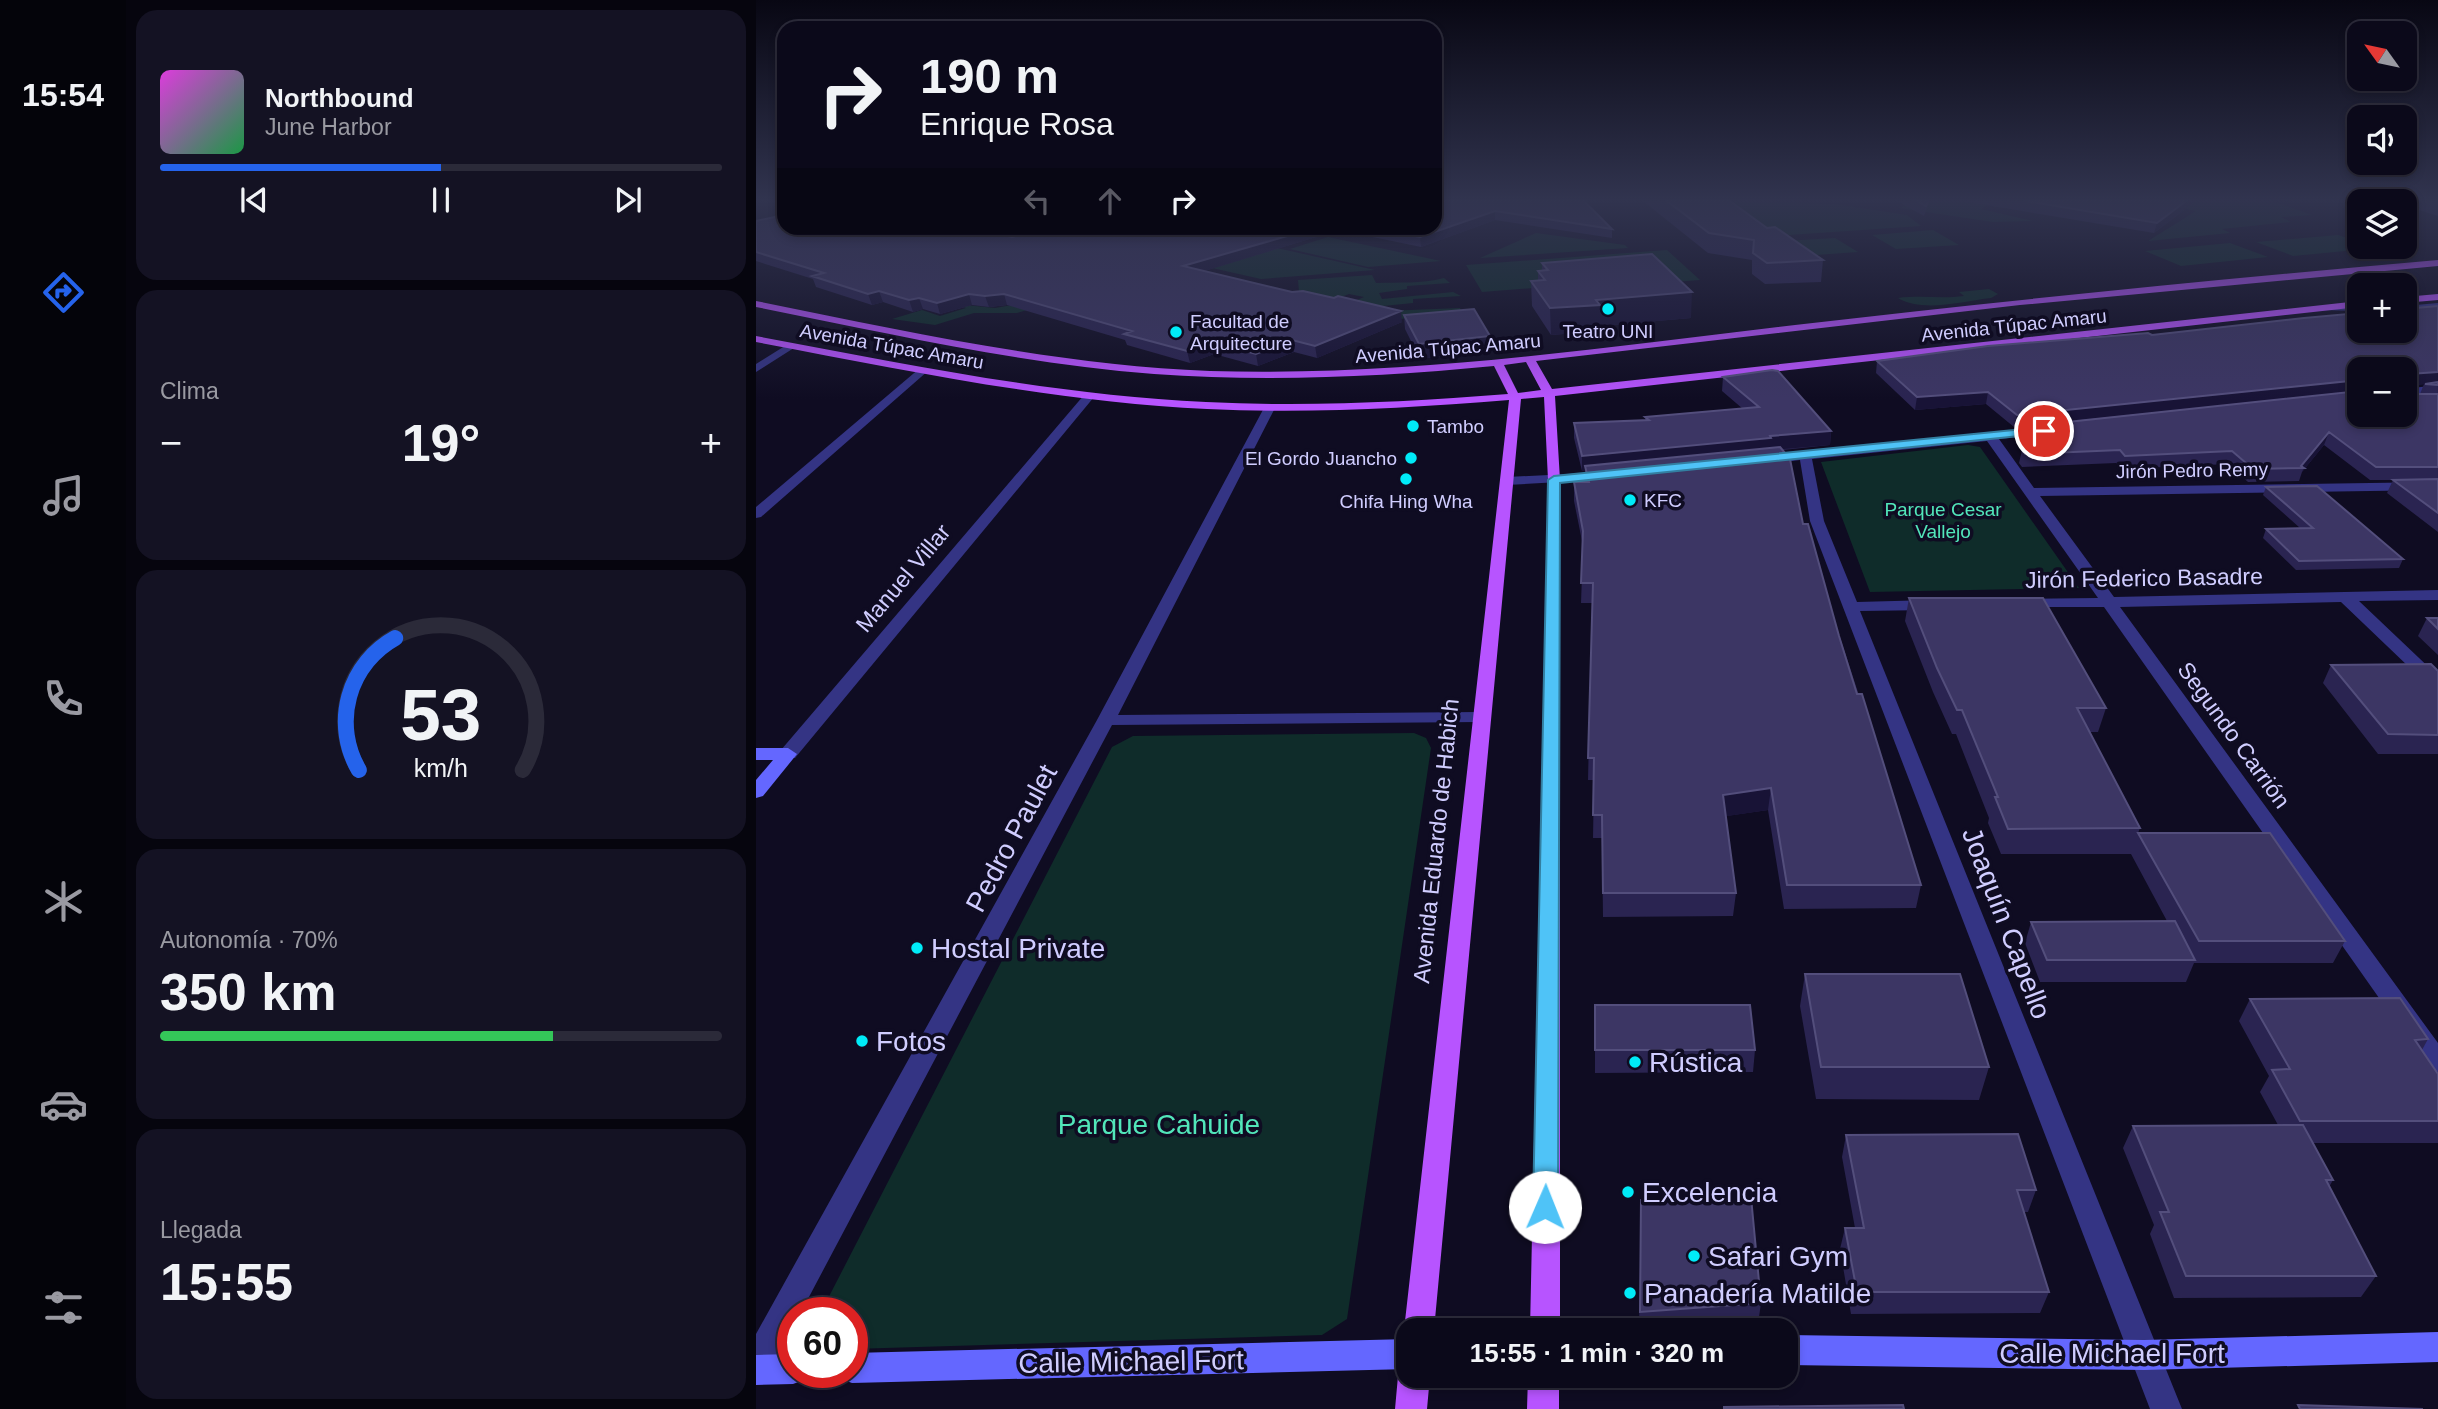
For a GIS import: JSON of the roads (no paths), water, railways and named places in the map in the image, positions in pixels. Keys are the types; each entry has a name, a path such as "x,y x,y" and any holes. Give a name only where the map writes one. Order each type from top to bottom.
{"main road":[{"name":"Avenida Túpac Amaru","path":"756,304 1047,359 1166,372 1326,374 1407,372 1530,360 2041,300 2398,267"},
{"path":"2417,299 2438,297"},
{"name":"Avenida Túpac Amaru","path":"756,340 1088,397 1269,408 1515,398 2347,307"},
{"path":"1530,360 1549,394 1554,480 1545,1318"},
{"path":"1497,363 1505,373 1515,398"},
{"name":"Avenida Eduardo de Habich","path":"1420,1318 1515,398"},
{"path":"1411,1409 1413,1388"},
{"path":"1543,1409 1544,1388"}],"street":[{"path":"2417,308 2438,306"},
{"path":"756,369 792,346"},
{"path":"756,514 924,370"},
{"path":"2417,390 2438,388"},
{"name":"Manuel Villar","path":"756,792 1088,397"},
{"path":"2417,401 2438,402"},
{"name":"Pedro Paulet","path":"756,1368 1106,720 1269,408"},
{"path":"1751,461 2071,428"},
{"name":"Segundo Carrión","path":"1990,436 2438,1062"},
{"name":"Joaquín Capello","path":"1805,456 1817,521 2166,1409"},
{"path":"1507,481 1616,475"},
{"name":"Jirón Pedro Remy","path":"2030,492 2438,486"},
{"name":"Jirón Federico Basadre","path":"2004,604 2438,595"},
{"path":"2345,597 2438,685"},
{"path":"1852,607 1952,605"},
{"path":"1106,720 1480,718"},
{"path":"756,754 788,754"},
{"name":"Calle Michael Fort","path":"1798,1350 2144,1355 2438,1347"},
{"name":"Calle Michael Fort","path":"868,1368 1396,1354"},
{"path":"756,1368 777,1369"}],"place":[{"name":"Teatro UNI","path":"1608,309"},
{"name":"Facultad de Arquitecture","path":"1176,332"},
{"name":"Tambo","path":"1413,426"},
{"name":"El Gordo Juancho","path":"1411,458"},
{"name":"Chifa Hing Wha","path":"1406,479"},
{"name":"KFC","path":"1630,500"},
{"name":"Hostal Private","path":"917,948"},
{"name":"Fotos","path":"862,1041"},
{"name":"Rústica","path":"1635,1062"},
{"name":"Excelencia","path":"1628,1192"},
{"name":"Safari Gym","path":"1694,1256"},
{"name":"Panadería Matilde","path":"1630,1293"}],"park label":[{"name":"Parque Cesar Vallejo","path":"1943,520"},
{"name":"Parque Cahuide","path":"1159,1124"}]}
